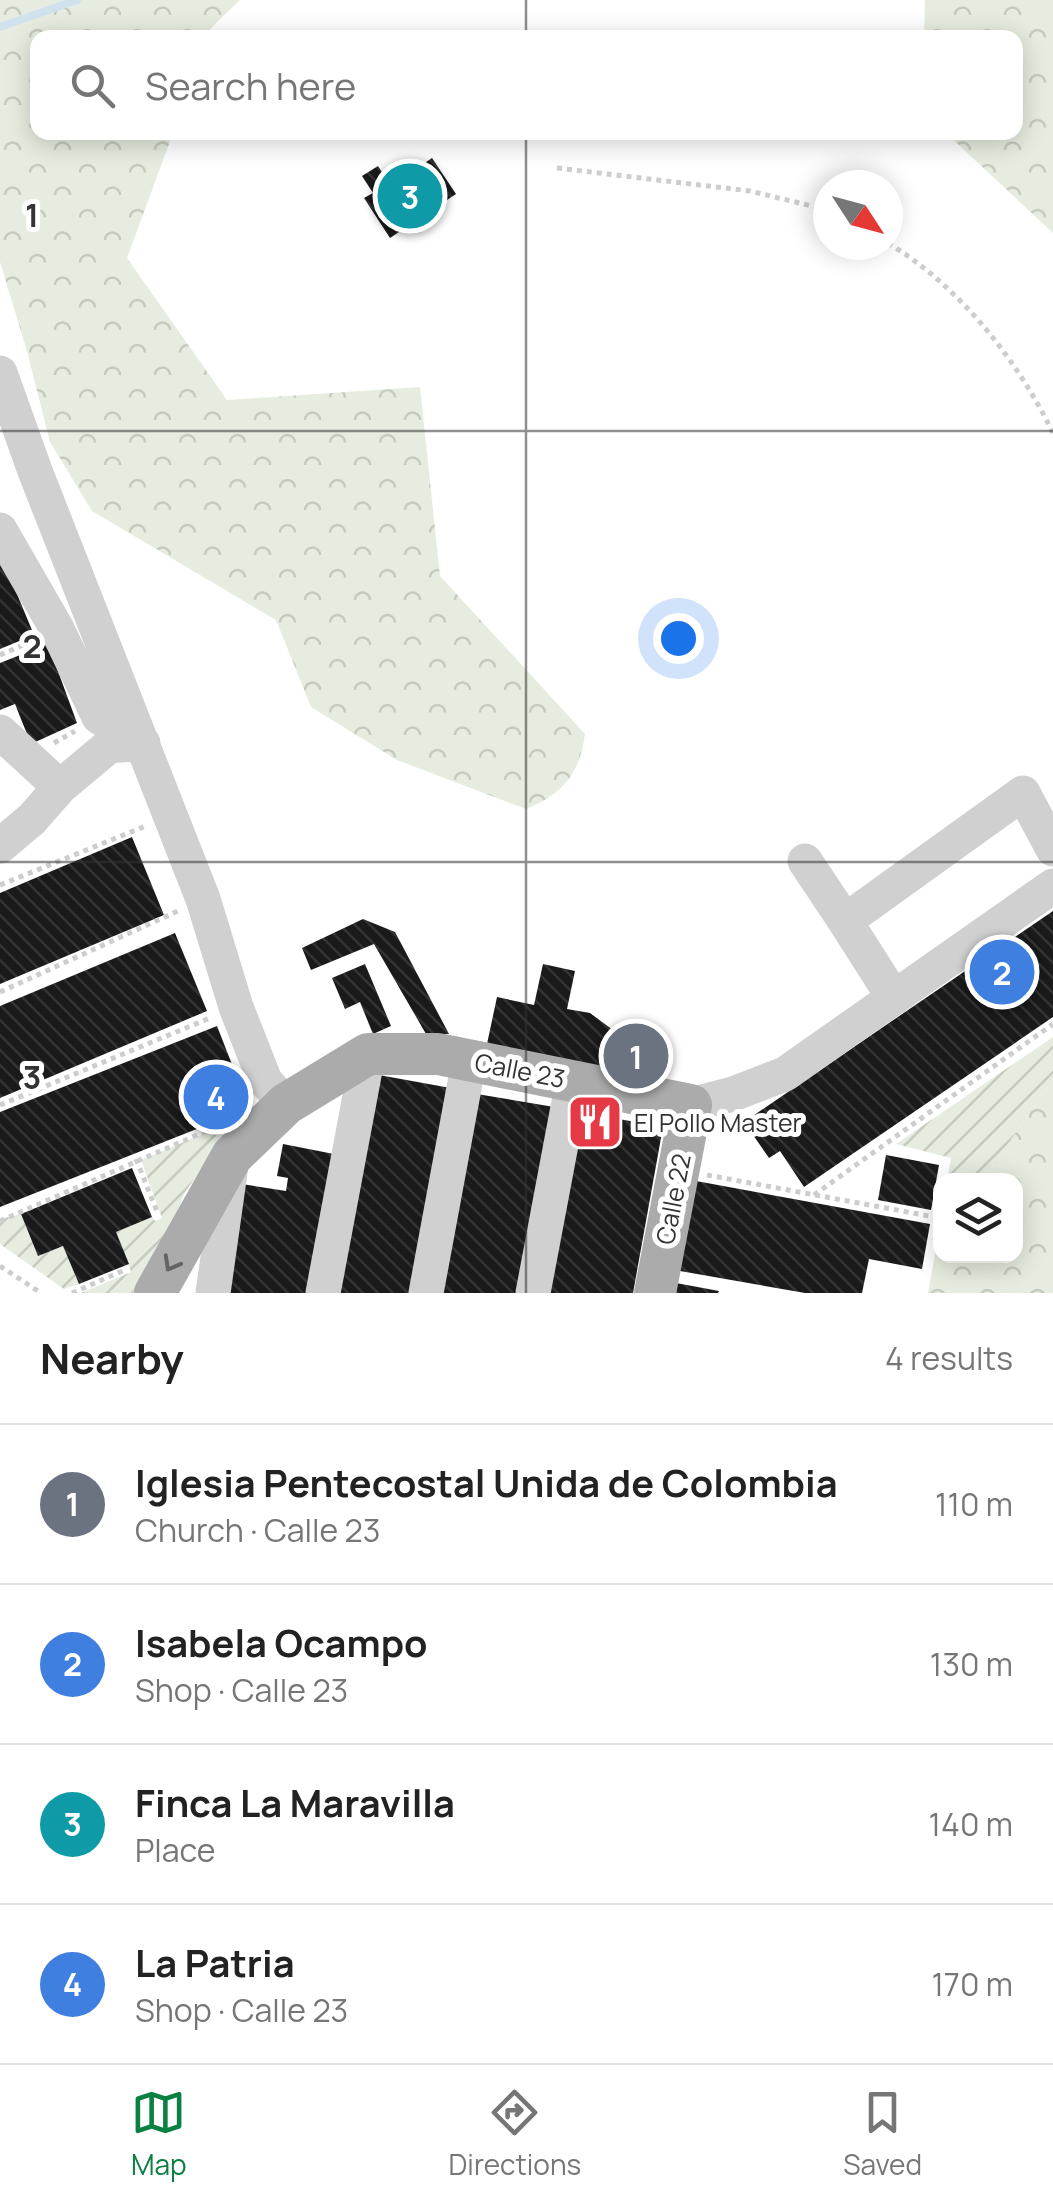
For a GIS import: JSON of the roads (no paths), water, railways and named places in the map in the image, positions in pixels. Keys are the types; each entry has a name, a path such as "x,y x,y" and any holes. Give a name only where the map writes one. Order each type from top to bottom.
{"main road":[{"name":"Calle 23","path":"368,1054 438,1054 691,1105"},
{"path":"141,1281 227,1140 368,1054"},
{"name":"Calle 22","path":"655,1293 691,1105"}],"street":[{"path":"0,373 34,472 204,899 236,1007 265,1081 286,1104"},
{"path":"0,530 58,629 99,717 142,743"},
{"path":"0,732 60,787"},
{"path":"0,846 109,746 142,743"},
{"path":"845,921 1023,793 1053,849"},
{"path":"805,861 894,998"},
{"name":"Calle 23","path":"691,1105 784,1074 1053,886"},
{"path":"323,1293 368,1054"},
{"path":"426,1293 469,1060"},
{"path":"533,1293 572,1080"},
{"path":"213,1293 227,1140"}],"waterway":[{"path":"0,27 77,0"}],"place":[{"name":"Finca La Maravilla","path":"410,196"},
{"name":"Isabela Ocampo","path":"1002,972"},
{"name":"Iglesia Pentecostal Unida de Colombia","path":"636,1056"},
{"name":"La Patria","path":"216,1097"},
{"name":"El Pollo Master","path":"595,1122"}]}
